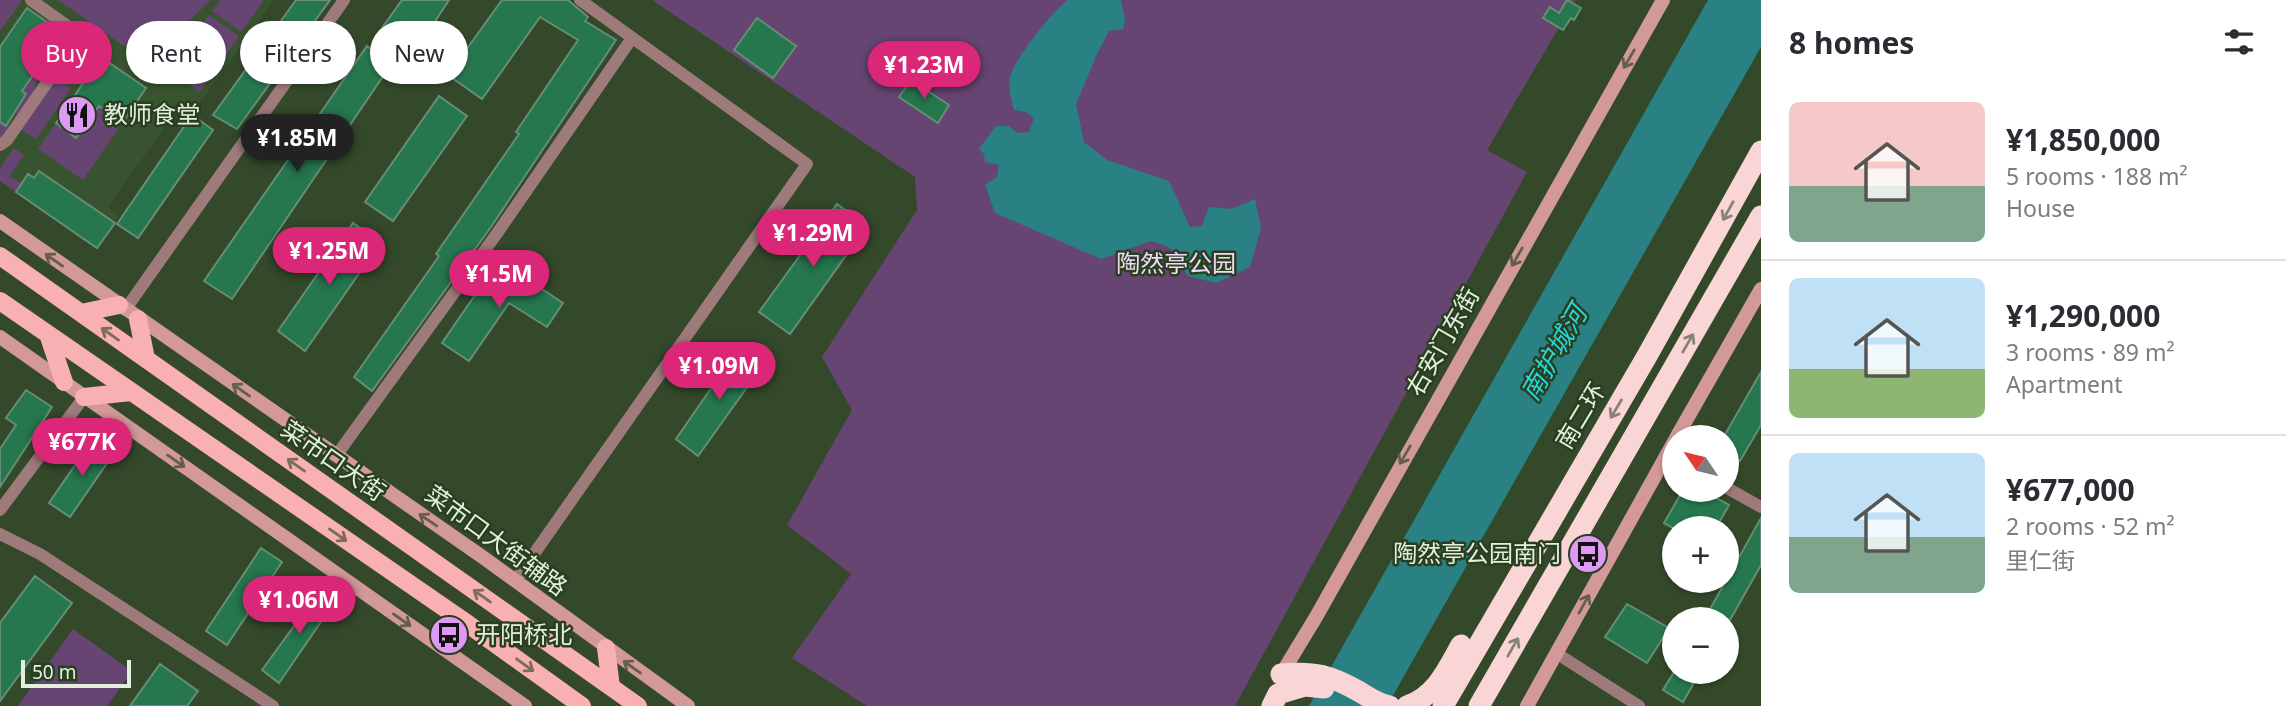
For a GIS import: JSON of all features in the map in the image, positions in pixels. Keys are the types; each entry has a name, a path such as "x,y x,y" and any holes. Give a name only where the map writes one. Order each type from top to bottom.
{"highway":[{"name":"南二环","path":"1443,706 1647,356 1761,151"},
{"path":"1479,706 1761,216"},
{"path":"1407,706 1424,699 1436,689 1485,606 1519,573"},
{"path":"1281,674 1337,680 1380,704 1390,706"},
{"path":"1272,706 1278,694 1309,679"},
{"path":"1309,679 1360,706"}],"main road":[{"name":"菜市口大街","path":"0,256 638,706"},
{"path":"0,301 582,706"},
{"path":"81,313 127,311 146,359"},
{"path":"49,337 64,382"},
{"path":"84,397 131,392"},
{"path":"606,648 611,687"}],"street":[{"path":"0,145 7,140 80,35 31,0"},
{"path":"127,311 344,0"},
{"path":"515,581 807,164 580,0"},
{"name":"右安门东街","path":"1263,706 1316,617 1663,0"},
{"path":"336,456 498,232 632,38"},
{"name":"菜市口大街辅路","path":"0,221 515,581 688,706"},
{"path":"1683,425 1760,295"},
{"path":"0,337 525,706"},
{"path":"0,510 84,397"},
{"path":"1527,706 1662,472"},
{"path":"1740,495 1761,507"},
{"path":"0,534 40,554 273,706"},
{"path":"1556,653 1639,706"}],"shaded area":[{"path":"0,0 274,0 259,21 240,21 240,47 226,67 226,21 126,21 126,84 214,84 192,114 180,105 108,207 119,216 97,248 0,181"}],"green space":[{"path":"0,0 22,0 1,30 0,29"},
{"path":"58,0 211,0 189,21 126,21 124,46 112,38 112,21 88,21"},
{"path":"220,0 264,0 249,21 240,21 240,31 212,11"},
{"name":"陶然亭公园","path":"652,0 1575,0 1487,150 1527,172 1235,706 867,706 792,658 851,574 787,525 852,410 822,357 917,210 915,177"},
{"path":"209,15 218,21 205,21"},
{"path":"226,27 239,36 226,55"},
{"path":"112,65 126,74 126,84 140,84 146,88 83,180 38,149 83,84 112,84"},
{"path":"27,84 36,84 21,114 0,140 0,125 1,123 9,128 18,114 14,111 25,94 22,91"},
{"path":"66,84 71,88 36,139 19,128 52,85"},
{"path":"189,84 206,84 200,92"},
{"path":"14,148 24,155 10,176 22,184 16,192 0,181 0,168"},
{"path":"73,629 132,671 107,706 18,706"}],"water":[{"path":"1068,0 1121,0 1125,19 1123,29 1109,31 1076,104 1084,142 1107,160 1169,181 1190,227 1202,226 1209,207 1232,209 1255,199 1261,228 1250,267 1216,283 1188,276 1169,247 1151,241 1101,259 995,213 985,185 997,177 999,165 985,162 984,154 979,149 996,126 1009,126 1018,133 1029,132 1034,118 1026,112 1014,110 1010,90 1012,70 1035,36"},
{"name":"南护城河","path":"1708,0 1761,0 1761,47 1387,706 1309,706"}],"building":[{"path":"296,0 330,0 315,21 281,21"},
{"path":"402,0 449,0 435,21 387,21"},
{"path":"502,0 568,0 588,17 585,21 616,40 491,227 372,391 354,377 439,256 436,254 519,134 516,132 578,40 540,17 482,99 461,84 468,84 468,47"},
{"path":"1567,0 1581,8 1574,20 1571,18 1563,30 1543,18 1550,7 1559,13"},
{"path":"27,8 45,21 21,21 21,84 27,84 22,91 26,94 6,126 0,122 0,47"},
{"path":"757,18 796,46 773,78 734,50"},
{"path":"367,46 370,48 370,84 378,84 232,299 204,281 341,84 356,84 356,62"},
{"path":"112,65 126,74 126,84 140,84 146,88 123,122 99,106 76,138 56,123 83,84 112,84"},
{"path":"240,78 240,84 269,84 237,129 213,115"},
{"path":"911,80 949,105 938,123 899,97"},
{"path":"439,96 467,116 393,221 365,202"},
{"path":"192,115 213,130 138,238 117,224"},
{"path":"39,171 115,223 97,248 16,192 28,174 34,178"},
{"path":"837,204 867,226 790,334 759,312"},
{"path":"353,223 381,242 305,351 278,331"},
{"path":"503,263 563,303 547,327 509,303 469,361 442,343 482,285 487,287"},
{"path":"739,348 763,365 698,456 676,439"},
{"path":"1761,372 1761,425 1740,461 1740,425 1730,425"},
{"path":"26,390 52,407 0,487 0,449 16,425 6,418"},
{"path":"93,439 114,453 70,517 49,503"},
{"path":"1676,502 1724,502 1729,505 1723,516 1668,516"},
{"path":"1761,518 1761,565 1737,607 1711,607 1719,593 1739,593 1739,557"},
{"path":"261,548 282,562 227,645 206,631"},
{"path":"35,576 72,603 0,701 0,623"},
{"path":"321,589 336,600 279,683 262,670"},
{"path":"1627,604 1662,624 1662,639 1647,663 1605,637"},
{"path":"160,664 198,691 187,706 130,706"},
{"path":"1667,684 1693,684 1683,702 1663,690"}],"place":[{"name":"教师食堂","path":"77,115"},
{"name":"陶然亭公园南门","path":"1588,554"},
{"name":"开阳桥北","path":"449,635"}]}
